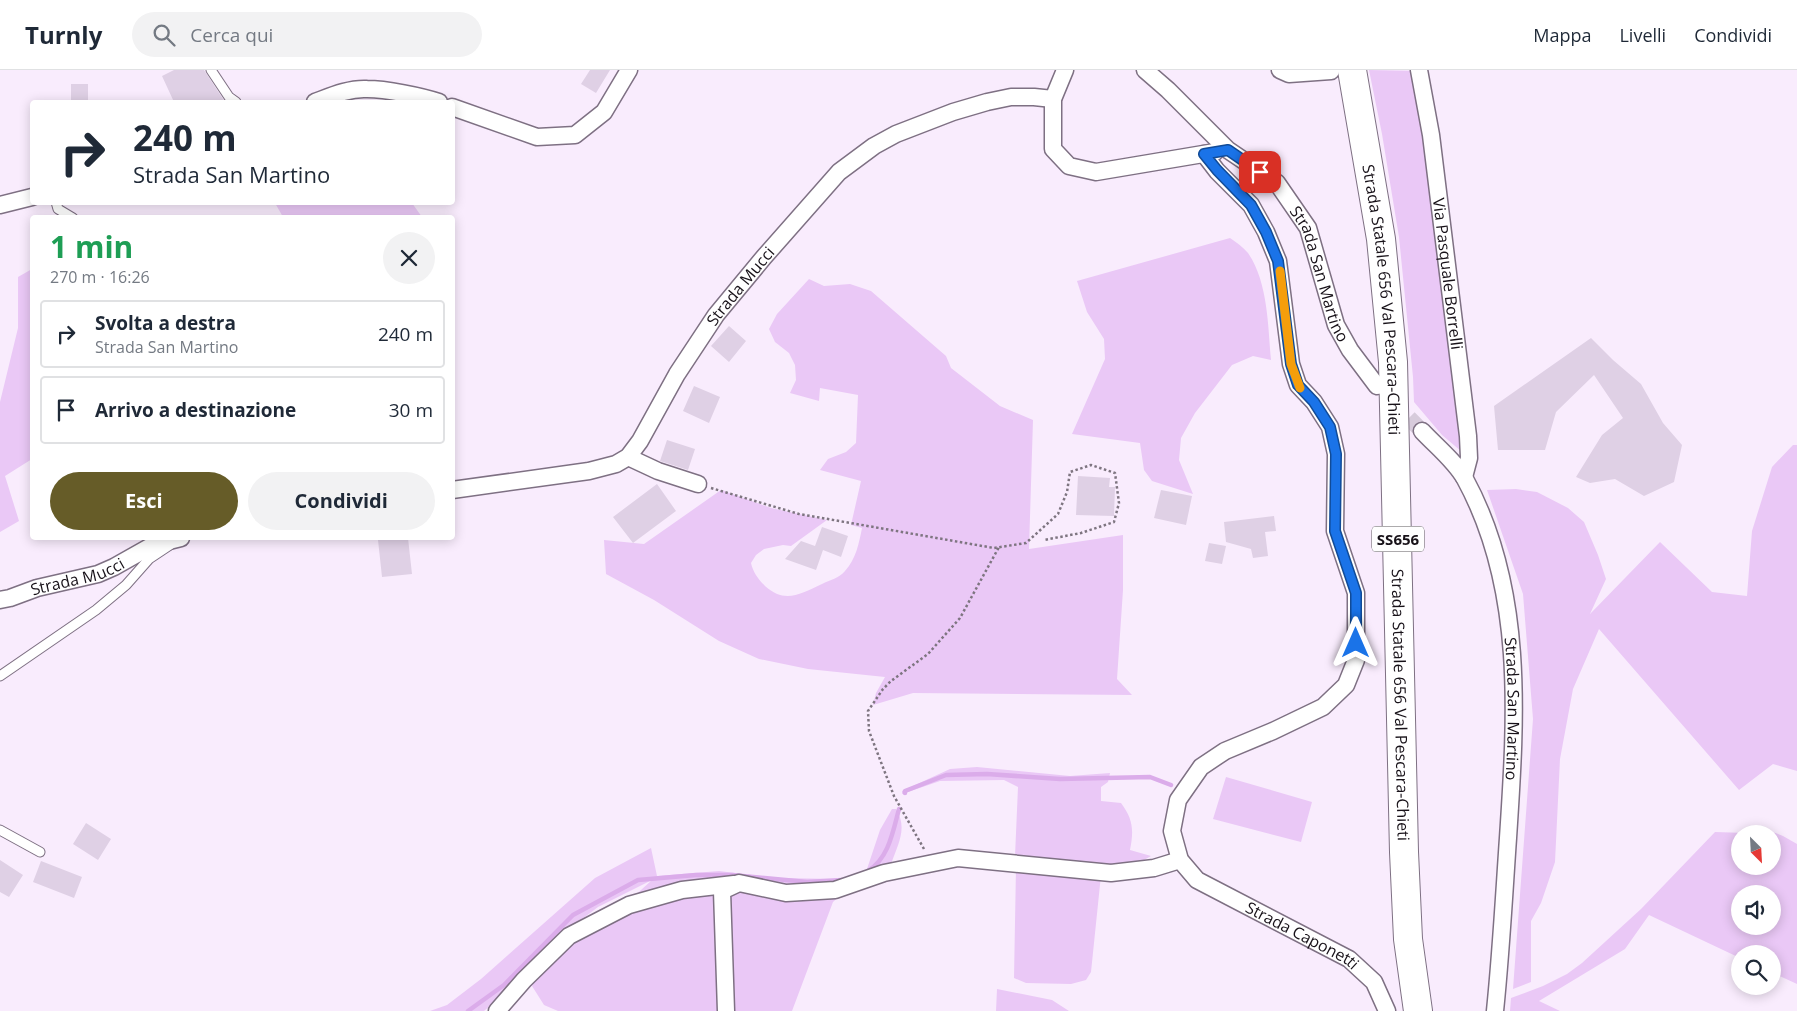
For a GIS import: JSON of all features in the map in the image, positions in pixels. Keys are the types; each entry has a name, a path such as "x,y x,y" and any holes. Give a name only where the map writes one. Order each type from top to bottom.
{"highway":[{"name":"Strada Statale 656 Val Pescara-Chieti","path":"1341,71 1381,239 1393,362 1404,852 1408,939 1418,1011"}],"street":[{"path":"455,108 537,137 575,135 604,112 629,70"},
{"path":"1065,70 1054,99 1053,149 1069,166 1096,172 1228,150"},
{"name":"Strada San Martino","path":"1145,70 1168,90 1228,150 1276,183 1308,228 1336,325 1350,350 1377,386"},
{"path":"1280,70 1289,74 1341,71"},
{"name":"Via Pasquale Borrelli","path":"1419,70 1431,136 1468,436 1470,458 1464,477"},
{"path":"320,100 337,93 366,88 432,100"},
{"name":"Strada Mucci","path":"628,457 640,442 677,374 716,315 839,172 874,146 896,134 953,112 1011,97 1054,99"},
{"path":"497,1011 524,980 569,936 630,905 682,890 738,883 786,892 835,890 884,874 958,858 1111,873 1154,868 1180,860 1172,831 1178,800 1201,767 1225,751 1323,707 1346,685 1356,660 1356,593 1335,531 1336,454 1330,427 1314,402 1298,385 1291,364 1278,261 1266,232 1251,205 1204,154"},
{"path":"0,205 30,198"},
{"name":"Strada San Martino","path":"1422,431 1464,477 1479,508 1502,577 1512,655 1514,694 1512,768 1501,956 1495,1011"},
{"path":"455,490 589,471 616,464 628,457 658,471 698,484"},
{"name":"Strada Mucci","path":"0,600 37,588 98,574 153,545 174,540"},
{"name":"Strada Caponetti","path":"1180,860 1197,880 1349,959 1374,982 1387,1011"},
{"path":"726,1011 722,891 738,883"}],"lane":[{"path":"211,70 229,97 233,100"},
{"path":"57,205 58,209 68,215"},
{"path":"0,676 96,610 126,585 149,559 179,540"},
{"path":"0,830 40,852"}],"path":[{"path":"698,484 798,514 994,548 1026,543 1058,514 1067,492 1070,472 1091,465 1115,473 1119,503 1114,522 1080,533 1044,540"},
{"path":"933,863 894,796 869,731 868,711 883,689 928,654 960,618 999,547"}],"shaded area":[{"path":"1369,70 1418,71 1468,457 1442,435 1414,402 1399,237"},
{"path":"276,205 413,205 421,215 282,215"},
{"path":"1230,238 1248,253 1260,277 1268,319 1271,360 1253,356 1232,365 1195,413 1181,438 1179,460 1193,494 1152,481 1144,470 1140,443 1072,434 1105,359 1104,339 1087,312 1077,281"},
{"path":"30,270 30,460 5,476 19,521 0,532 0,402 18,328 18,277"},
{"path":"809,279 824,286 850,284 871,291 946,356 951,368 1000,406 1033,420 1029,549 1123,535 1123,590 1117,679 1132,695 913,693 873,705 876,693 885,677 808,669 759,659 719,641 654,600 606,574 604,540 644,544 721,490 771,508 827,520 791,546 783,545 764,549 756,555 751,563 753,569 760,581 772,591 786,596 800,594 837,577 849,566 856,551 862,528 851,525 861,481 820,470 828,459 846,452 856,443 858,395 820,388 819,401 790,393 796,380 795,365 789,353 775,342 769,329 777,314"},
{"path":"1793,445 1797,445 1797,771 1773,764 1739,790 1599,629 1573,689 1560,759 1555,862 1541,903 1531,921 1531,982 1513,989 1533,719 1523,594 1487,490 1516,489 1537,492 1568,508 1584,522 1606,579 1590,614 1660,542 1712,592 1747,596 1752,531 1772,467"},
{"path":"977,767 1070,776 1110,773 1108,782 1101,787 1101,801 1121,803 1132,825 1130,850 1151,856 1137,864 1125,866 1015,856 1018,787 1004,780 940,781 902,794 902,791 950,769"},
{"path":"1226,777 1312,802 1301,842 1213,819"},
{"path":"892,809 896,809 900,816 902,829 891,864 844,892 833,902 792,1011 558,1011 544,1005 532,986 542,968 586,932 630,900 652,880 598,907 561,935 509,989 484,1011 430,1011 447,1005 481,979 595,878 651,848 657,876 719,871 777,878 840,879 866,872 880,830"},
{"path":"1715,832 1731,832 1731,875 1781,875 1781,835 1797,844 1797,984 1781,977 1781,945 1731,945 1731,954 1649,915 1625,949 1539,1001 1560,1011 1510,1011 1511,998 1543,986 1567,974 1582,963 1641,909"},
{"path":"1016,867 1101,875 1091,972 1086,980 1071,984 1026,983 1014,978"},
{"path":"997,989 1052,1000 1069,1011 996,1011"}],"building":[{"path":"174,70 204,70 224,100 173,100 162,76"},
{"path":"590,70 610,70 596,93 581,84"},
{"path":"71,84 88,84 88,100 71,100"},
{"path":"729,326 746,341 729,362 711,346"},
{"path":"1591,338 1641,384 1663,423 1682,445 1674,482 1644,496 1615,479 1590,483 1576,477 1602,435 1623,418 1594,375 1556,412 1545,450 1498,450 1494,406"},
{"path":"694,386 720,397 709,423 683,411"},
{"path":"667,440 695,449 688,470 660,461"},
{"path":"1078,476 1110,478 1109,487 1115,487 1114,516 1076,515"},
{"path":"657,484 676,511 633,543 613,517"},
{"path":"1161,490 1192,496 1186,525 1154,518"},
{"path":"1274,516 1276,531 1265,532 1268,556 1253,558 1251,549 1226,542 1224,522"},
{"path":"822,527 848,536 841,557 823,550 816,570 785,559 801,541 815,546"},
{"path":"378,540 408,540 412,574 382,577"},
{"path":"1209,543 1226,546 1222,564 1205,561"},
{"path":"86,823 111,839 98,860 73,844"},
{"path":"0,860 23,875 9,897 0,892"},
{"path":"41,861 82,877 74,898 33,882"}],"waterway":[{"path":"905,793 905,791 946,775 987,774 1060,779 1150,777 1171,785"},
{"path":"868,871 881,859 892,835 899,809"},
{"path":"468,1011 504,985 573,915 638,880 696,875 732,875 807,882 842,880"}],"tunnel":[{"path":"1392,401 1422,431"}],"slow traffic":[{"path":"1280,271 1291,364 1300,388"}],"route":[{"path":"1260,172 1228,150 1204,154 1251,205 1266,232 1278,261 1291,364 1298,385 1314,402 1330,427 1336,454 1335,531 1356,593 1356,643"}]}
